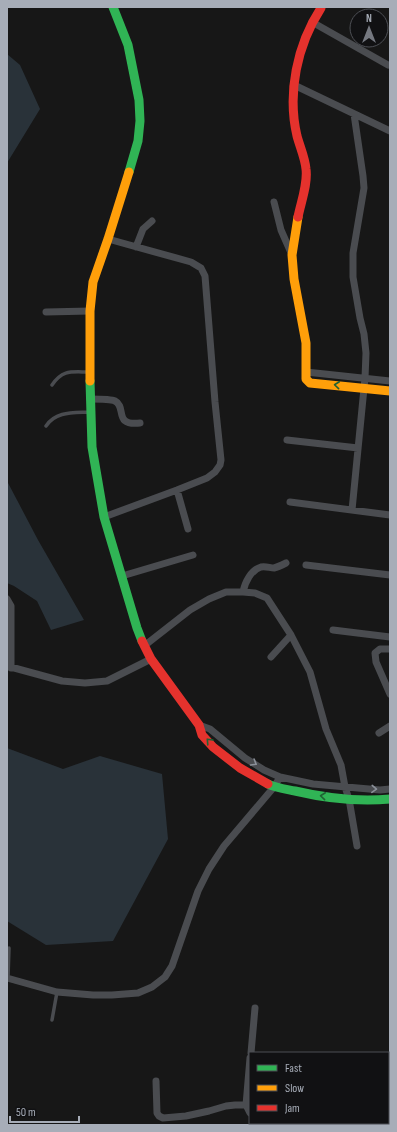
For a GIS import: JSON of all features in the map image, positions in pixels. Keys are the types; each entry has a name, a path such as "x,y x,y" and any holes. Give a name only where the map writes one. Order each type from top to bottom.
{"street":[{"path":"113,7 128,45 140,100 140,121 138,141 108,239 93,282 90,311 90,412 92,447 104,516 137,628 151,659 199,725 202,735 240,768 274,787 311,795 349,799 390,799"},
{"path":"321,8 312,22 304,40 294,85 294,111 297,136 306,169 306,181 296,226 292,255 294,279 306,343 306,376 310,383 390,391"},
{"path":"312,22 388,65"},
{"path":"294,85 390,131"},
{"path":"352,510 365,378 366,353 364,334 353,277 353,253 364,188 354,114"},
{"path":"274,202 281,230 292,255"},
{"path":"136,247 143,229 152,221"},
{"path":"104,516 207,478 218,469 221,460 205,276 200,268 191,262 108,239"},
{"path":"46,312 90,311"},
{"path":"306,376 365,378 390,381"},
{"path":"90,399 115,401 119,405 124,421 133,424 140,423"},
{"path":"287,440 358,448"},
{"path":"177,490 188,529"},
{"path":"290,502 390,514"},
{"path":"122,576 193,555"},
{"path":"243,592 245,584 257,569 262,567 274,568 286,564"},
{"path":"306,565 390,575"},
{"path":"144,646 190,610 208,599 226,592 255,593 267,598 291,635 310,672 326,729 341,765 349,799 357,846"},
{"path":"7,599 11,606 9,667 62,681 85,683 108,681 151,659"},
{"path":"333,630 390,637"},
{"path":"271,657 291,635"},
{"path":"390,649 380,649 375,653 376,662 390,694"},
{"path":"199,725 210,729 245,758 264,770 280,777 313,784 380,790 390,789"},
{"path":"379,733 390,726"},
{"path":"8,978 57,992 93,995 138,993 152,987 165,977 172,966 198,892 208,869 224,846 274,787 280,777"},
{"path":"250,1052 255,1008"},
{"path":"249,1070 246,1106 249,1111"},
{"path":"156,1081 157,1113 162,1118 186,1116 226,1106 246,1106"}],"lane":[{"path":"52,385 57,378 64,373 90,372"},
{"path":"46,426 50,419 57,415 90,412"},
{"path":"8,978 9,948"},
{"path":"52,1020 57,992"}],"shaded area":[{"path":"7,54 20,65 40,109 7,163"},
{"path":"7,481 38,540 84,620 51,630 37,601 7,583"},
{"path":"7,748 63,769 100,756 162,774 168,839 113,941 46,945 7,921"}],"traffic: fast":[{"path":"113,7 128,45 139,100 140,121 138,141 129,172"},
{"path":"90,381 92,447 104,517 142,641"},
{"path":"268,784 306,793 354,800 390,799"}],"traffic: slow":[{"path":"90,381 90,311 93,282 129,172"},
{"path":"298,217 292,255 294,279 306,343 306,379 310,383 390,391"}],"traffic: jam":[{"path":"298,217 305,187 306,169 294,120 294,86 300,53 313,22 321,8"},
{"path":"142,641 151,659 199,725 202,735 213,747 240,768 268,784"}]}
